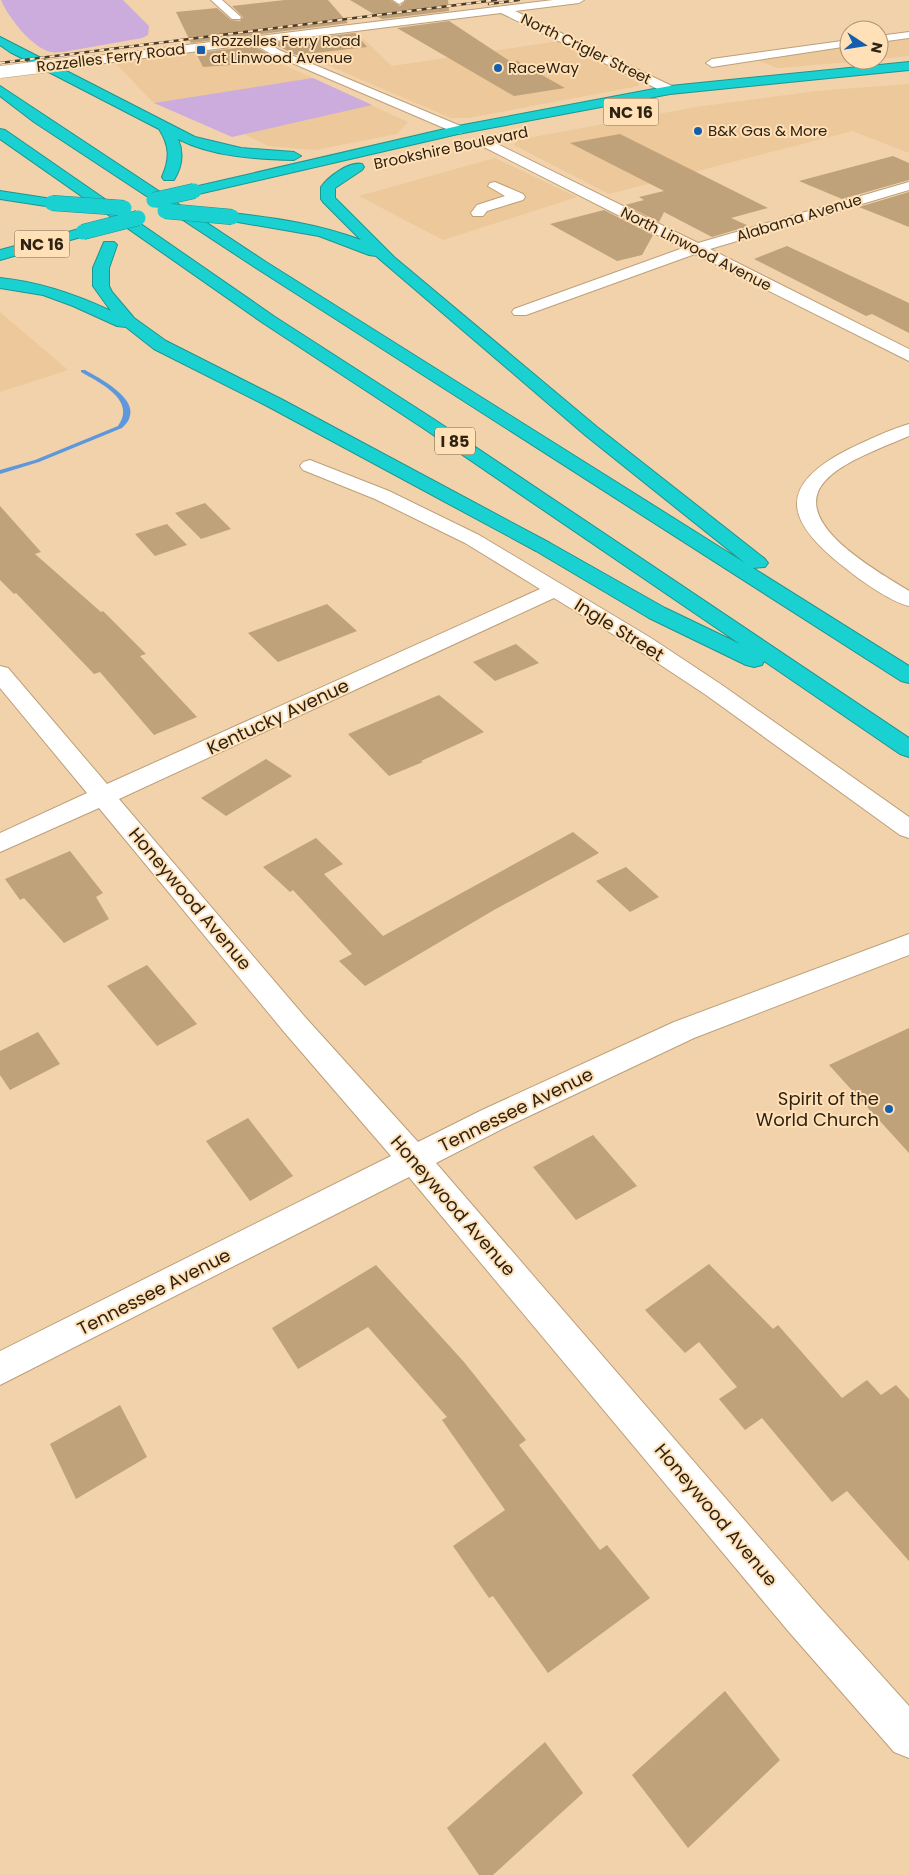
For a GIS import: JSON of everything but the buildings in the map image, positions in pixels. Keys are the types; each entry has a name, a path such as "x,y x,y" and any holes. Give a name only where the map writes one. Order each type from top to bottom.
{"highway":[{"path":"0,40 14,50 164,127 210,148 269,156 338,156"},
{"name":"Brookshire Boulevard","path":"0,255 83,232 194,191 338,156 458,130 670,90 909,66"},
{"path":"845,71 704,92 697,96 702,100 832,84 909,77"},
{"name":"I 85","path":"0,90 39,119 261,265 909,676"},
{"path":"164,127 175,147 176,162 169,177 146,209 108,248 101,268 101,286 111,304 138,330 160,345 275,403 543,547 657,613 837,700"},
{"name":"I 85","path":"0,133 261,314 438,429 909,749"},
{"name":"Brookshire Boulevard","path":"478,142 500,137"},
{"name":"Brookshire Boulevard","path":"146,209 165,211 206,200 362,166 336,180 328,187 328,199 389,260"},
{"path":"0,195 52,202 146,209"},
{"name":"NC 16","path":"0,241 69,221 124,208"},
{"path":"165,211 279,223 359,244 389,260 481,336 590,432 880,659"},
{"path":"0,283 30,286 55,292 138,330"}],"street":[{"path":"216,0 236,17"},
{"name":"Rozzelles Ferry Road","path":"0,72 579,0"},
{"name":"North Crigler Street","path":"502,9 670,90"},
{"path":"889,38 909,35"},
{"path":"256,40 275,52 458,130"},
{"path":"712,63 839,44"},
{"name":"North Linwood Avenue","path":"478,142 697,249 909,356"},
{"path":"478,214 482,208 518,197 494,180"},
{"name":"Alabama Avenue","path":"520,312 697,249 909,186"},
{"path":"909,430 880,442 829,468 815,479 806,493 805,508 815,530 831,547 909,600"},
{"name":"Ingle Street","path":"310,466 382,495 472,540 643,643 714,690 909,829"},
{"name":"Kentucky Avenue","path":"0,843 555,590"},
{"name":"Honeywood Avenue","path":"0,673 295,1025 414,1160 804,1618 909,1737"},
{"name":"Tennessee Avenue","path":"0,1369 493,1120 684,1030 909,944"}],"shaded area":[{"path":"1,0 123,0 149,26 148,35 142,38 63,52 51,52 36,45 22,31 9,15"},
{"path":"356,32 392,66 559,41 639,83 639,86 468,118 451,118 276,43"},
{"path":"909,39 909,56 889,58 889,42"},
{"path":"245,47 408,122 397,134 315,150 268,146 246,135 154,103 116,64 179,54"},
{"path":"839,48 839,63 778,68 757,60"},
{"path":"313,78 372,105 232,137 154,103"},
{"path":"909,84 909,153 852,131 609,194 514,145 518,140 696,107 816,91"},
{"path":"495,158 577,197 443,240 359,196"},
{"path":"0,312 68,370 0,392"}],"waterway":[{"path":"0,472 37,461 120,427 127,418 128,410 124,401 109,387 83,371"}],"railway":[{"path":"0,63 496,0"},
{"path":"489,4 519,0"}],"place":[{"name":"Rozzelles Ferry Road at Linwood Avenue","path":"201,50"},
{"name":"RaceWay","path":"498,68"},
{"name":"B&K Gas & More","path":"698,131"},
{"name":"Spirit of the World Church","path":"889,1109"}]}
